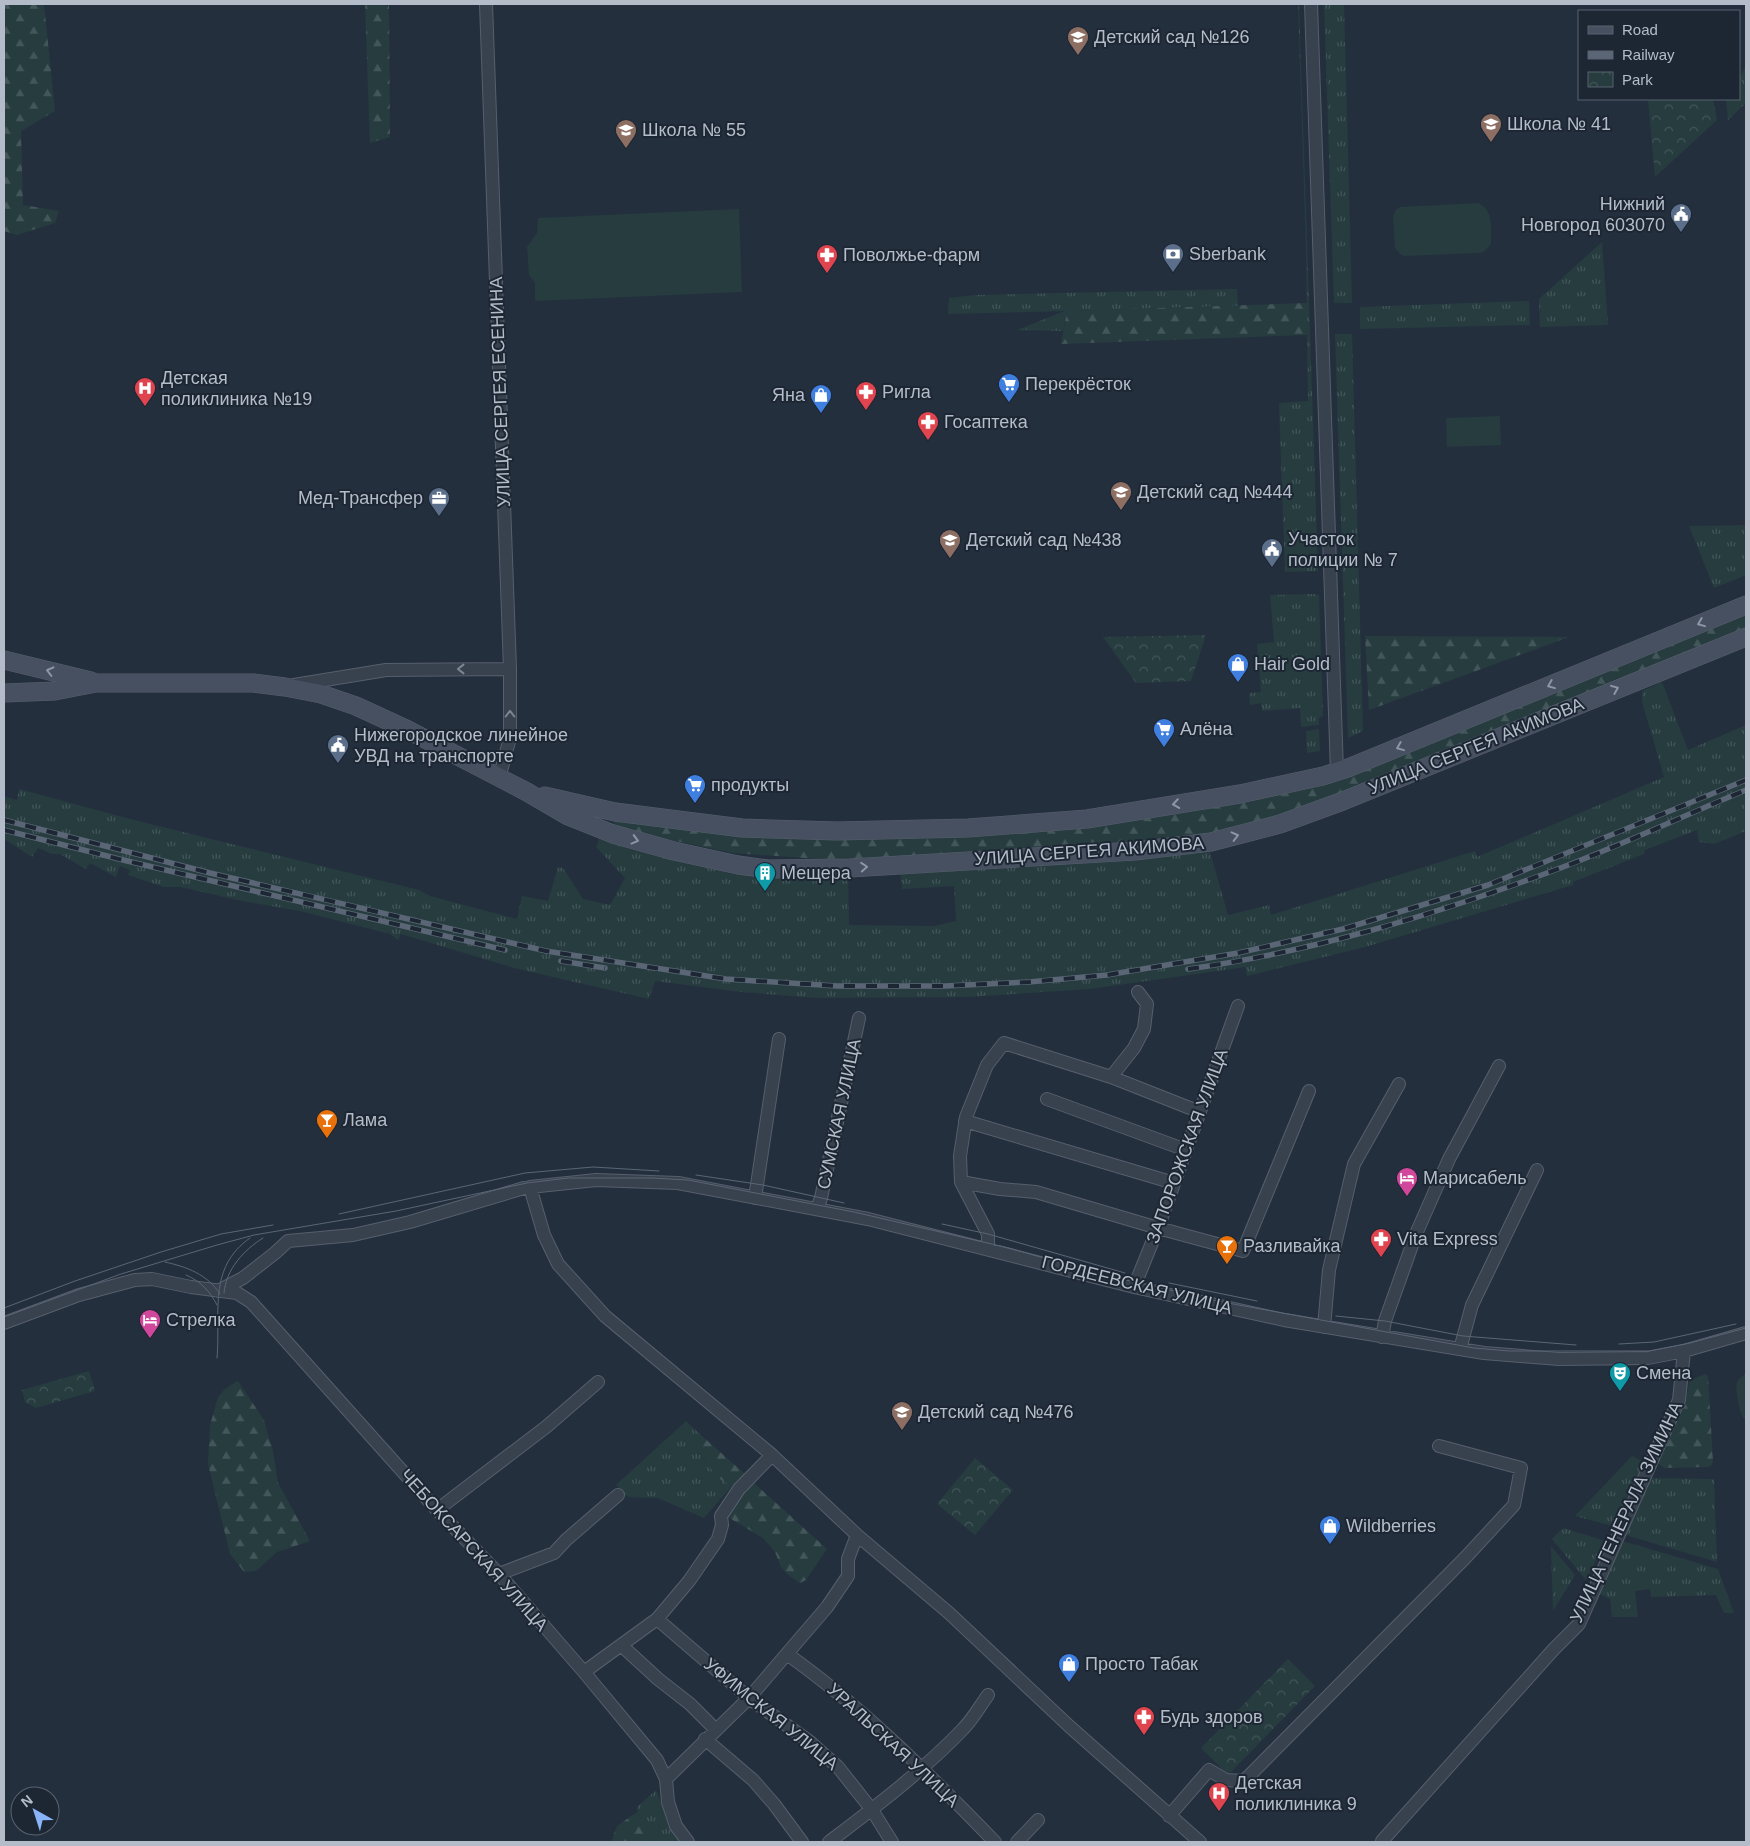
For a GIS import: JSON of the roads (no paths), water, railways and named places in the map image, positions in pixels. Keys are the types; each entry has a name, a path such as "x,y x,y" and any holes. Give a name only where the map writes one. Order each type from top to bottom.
{"main road":[{"name":"УЛИЦА СЕРГЕЯ АКИМОВА","path":"527,792 615,812 742,828 837,831 968,828 1086,819 1240,794 1337,772 1746,605"},
{"name":"УЛИЦА СЕРГЕЯ АКИМОВА","path":"4,692 55,691 96,683 253,683 321,694 356,706 408,730 527,792 568,816 609,832 683,853 738,865 768,868 850,868 1135,851 1211,842 1280,824 1343,801 1746,637"},
{"name":"УЛИЦА СЕРГЕЯ АКИМОВА","path":"4,660 96,683"},
{"path":"609,832 605,824 608,816 615,812"}],"street":[{"name":"УЛИЦА СЕРГЕЯ ЕСЕНИНА","path":"486,4 510,669 510,738 499,778"},
{"path":"1311,4 1337,772"},
{"path":"285,687 386,670 510,669"},
{"path":"1111,1077 1134,1048 1144,1029 1147,1004 1138,992"},
{"name":"ЗАПОРОЖСКАЯ УЛИЦА","path":"1134,1287 1158,1228 1238,1006"},
{"name":"СУМСКАЯ УЛИЦА","path":"817,1209 859,1018"},
{"path":"755,1198 779,1039"},
{"path":"988,1249 988,1234 961,1182 960,1156 965,1121 987,1065 1004,1042 1111,1077 1200,1112"},
{"path":"1382,1337 1384,1322 1416,1234 1448,1159 1499,1066"},
{"path":"1324,1327 1329,1270 1354,1164 1399,1084"},
{"path":"961,1182 1000,1189 1036,1192 1158,1228 1243,1250 1309,1091"},
{"path":"1047,1099 1186,1150"},
{"path":"965,1121 1174,1183"},
{"path":"1460,1349 1472,1305 1537,1170"},
{"name":"ГОРДЕЕВСКАЯ УЛИЦА","path":"218,1291 243,1278 288,1241 352,1235 410,1222 527,1188 596,1180 678,1183 817,1209 868,1219 1134,1287 1284,1320 1484,1353 1589,1360 1648,1358 1684,1351 1746,1333"},
{"path":"527,1188 544,1235 558,1264 590,1301 612,1322 772,1455 857,1535 949,1613 1169,1816 1200,1842"},
{"name":"ЧЕБОКСАРСКАЯ УЛИЦА","path":"4,1323 79,1295 135,1280 152,1279 191,1288 237,1293 251,1302 437,1510 499,1574 657,1760 666,1779 668,1802 676,1826 688,1842"},
{"name":"УЛИЦА ГЕНЕРАЛА ЗИМИНА","path":"1382,1841 1578,1624 1680,1400 1684,1351"},
{"path":"437,1510 546,1427 598,1382"},
{"path":"1169,1816 1209,1770 1226,1780 1244,1781 1466,1558 1514,1505 1521,1468 1439,1446"},
{"path":"584,1672 657,1619 689,1581 718,1539 722,1525 721,1516 739,1489 772,1455"},
{"path":"499,1574 554,1553 566,1540 618,1495"},
{"path":"666,1779 715,1729 749,1698 828,1606 848,1576 848,1559 857,1535"},
{"name":"УФИМСКАЯ УЛИЦА","path":"657,1619 749,1698 810,1742 838,1767 872,1810 892,1842"},
{"path":"621,1645 658,1679 690,1704 715,1729"},
{"name":"УРАЛЬСКАЯ УЛИЦА","path":"787,1654 842,1697 922,1767 995,1842"},
{"path":"828,1842 872,1810 965,1728 988,1695"},
{"path":"705,1739 753,1780 774,1804 802,1842"},
{"path":"1017,1842 1038,1820"}],"tram line":[{"path":"339,1214 525,1173 593,1167 659,1171"},
{"path":"696,1175 763,1185 844,1203"},
{"path":"4,1317 121,1274 254,1235 396,1211 527,1183 568,1178 652,1178 688,1180 854,1212 1009,1248 1096,1273 1217,1301 1474,1348 1509,1351 1649,1351 1690,1343 1746,1328"},
{"path":"942,1224 988,1234 1125,1273"},
{"path":"4,1308 75,1281 161,1252 221,1234 273,1225"},
{"path":"217,1358 218,1308 222,1277 227,1263 236,1250 250,1238"},
{"path":"224,1293 225,1284 232,1268 249,1248 263,1238"},
{"path":"165,1262 181,1266 203,1276 220,1294"},
{"path":"186,1275 204,1287 217,1305"},
{"path":"1169,1283 1257,1301"},
{"path":"1336,1316 1385,1321 1463,1336 1576,1345"},
{"path":"1619,1344 1654,1342 1736,1324"}],"railway":[{"path":"4,820 210,873 546,951 726,979 837,986 945,986 1029,982 1107,975 1238,953 1343,929 1488,885 1746,780"},
{"path":"1188,969 1280,953 1370,931 1459,904 1572,864 1746,790"},
{"path":"4,830 505,950"},
{"path":"561,961 605,968"}],"place":[{"name":"Детский сад №126","path":"1078,56"},
{"name":"Школа № 41","path":"1491,143"},
{"name":"Школа № 55","path":"626,149"},
{"name":"Нижний Новгород 603070","path":"1681,233"},
{"name":"Sberbank","path":"1173,273"},
{"name":"Поволжье-фарм","path":"827,274"},
{"name":"Перекрёсток","path":"1009,403"},
{"name":"Детская поликлиника №19","path":"145,407"},
{"name":"Ригла","path":"866,411"},
{"name":"Яна","path":"821,414"},
{"name":"Госаптека","path":"928,441"},
{"name":"Детский сад №444","path":"1121,511"},
{"name":"Мед-Трансфер","path":"439,517"},
{"name":"Детский сад №438","path":"950,559"},
{"name":"Участок полиции № 7","path":"1272,568"},
{"name":"Hair Gold","path":"1238,683"},
{"name":"Алёна","path":"1164,748"},
{"name":"Нижегородское линейное УВД на транспорте","path":"338,764"},
{"name":"продукты","path":"695,804"},
{"name":"Мещера","path":"765,892"},
{"name":"Лама","path":"327,1139"},
{"name":"Марисабель","path":"1407,1197"},
{"name":"Vita Express","path":"1381,1258"},
{"name":"Разливайка","path":"1227,1265"},
{"name":"Стрелка","path":"150,1339"},
{"name":"Смена","path":"1620,1392"},
{"name":"Детский сад №476","path":"902,1431"},
{"name":"Wildberries","path":"1330,1545"},
{"name":"Просто Табак","path":"1069,1683"},
{"name":"Будь здоров","path":"1144,1736"},
{"name":"Детская поликлиника 9","path":"1219,1812"}]}
